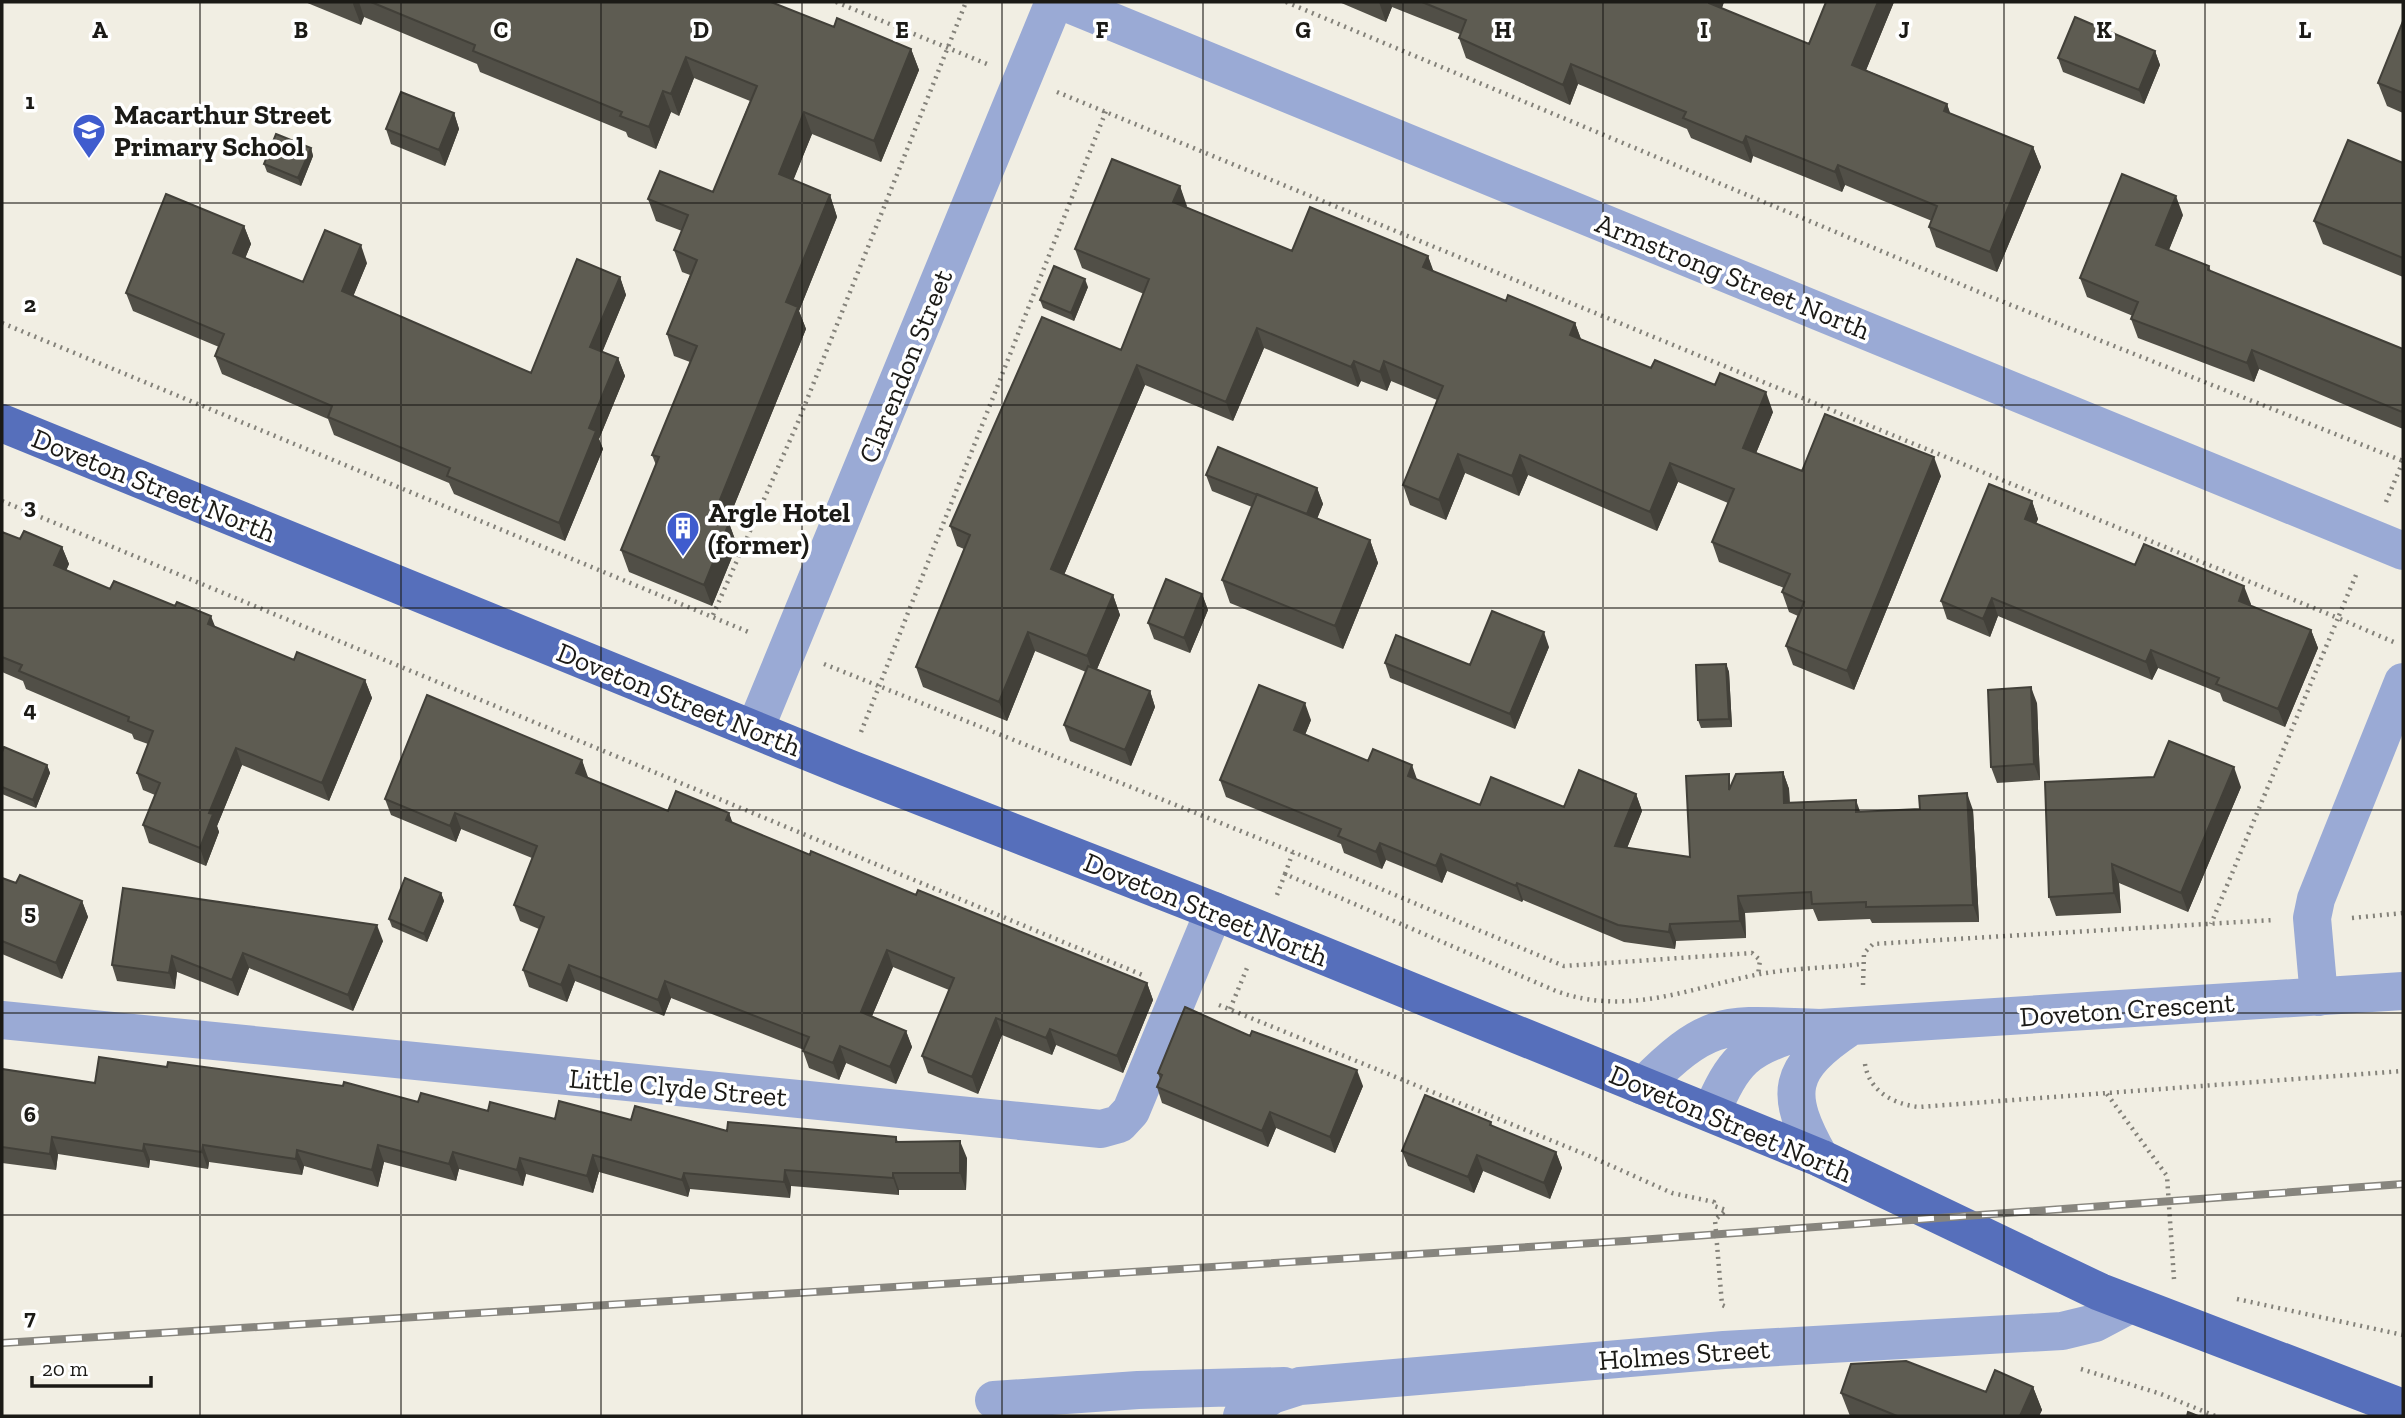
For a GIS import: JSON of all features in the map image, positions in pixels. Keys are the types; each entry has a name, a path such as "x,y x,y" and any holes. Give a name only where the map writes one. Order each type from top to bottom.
{"main road":[{"name":"Doveton Street North","path":"2,423 848,768 1214,911 1711,1113 1820,1158 2022,1257 2129,1305 2403,1408"}],"street":[{"name":"Clarendon Street","path":"755,729 1054,2"},
{"name":"Armstrong Street North","path":"1064,2 2403,551"},
{"path":"2319,997 2312,918 2316,900 2403,682"},
{"name":"Little Clyde Street","path":"2,1020 1101,1129 1119,1125 1131,1111 1214,911"},
{"name":"Doveton Crescent","path":"1643,1086 1679,1051 1718,1029 1752,1025 1845,1027 2403,991"},
{"path":"1820,1158 1796,1109 1796,1090 1800,1075 1816,1053 1845,1027"},
{"name":"Doveton Crescent","path":"1711,1113 1736,1063 1757,1049 1783,1038 1845,1027"},
{"name":"Holmes Street","path":"1242,1416 1272,1395 1300,1386 1724,1350 2062,1331 2095,1323 2129,1305"},
{"path":"994,1400 1138,1390 1300,1386"}],"path":[{"path":"836,2 947,48"},
{"path":"713,615 798,422 966,2"},
{"path":"1286,2 1991,297 2403,461"},
{"path":"848,768 1106,111 2338,618 2211,924"},
{"path":"2,323 713,615 788,650 1293,852 1564,966 1752,953 1760,960 1758,975"},
{"path":"2,501 1182,991"},
{"path":"1273,905 1293,852"},
{"path":"1286,874 1576,998 1621,1003 1654,1000 1758,975 1862,964"},
{"path":"2403,913 1873,944 1865,950 1845,1027 1865,1065 1869,1080 1879,1092 1900,1104 1919,1107 2403,1071"},
{"path":"1249,964 1230,1009 1587,1155 1672,1193 1714,1202 1714,1206 1726,1210 1715,1220 1721,1305 1734,1309 1734,1314"},
{"path":"2107,1093 2167,1176 2174,1287"},
{"path":"2230,1297 2403,1335"},
{"path":"2073,1366 2161,1394 2215,1416"}],"building":[{"path":"371,2 771,2 834,27 837,18 911,49 874,141 804,112 779,174 830,195 786,302 798,307 713,517 729,523 704,585 621,550 659,457 652,455 697,346 667,334 697,260 674,250 688,215 648,199 660,171 713,192 757,86 686,57 671,94 663,91 649,127 620,116 622,112 473,51 475,45"},
{"path":"1422,2 1709,2 1809,44 1826,2 1878,2 1852,65 1947,104 1944,111 2033,147 1990,252 1929,227 1937,206 1838,165 1835,172 1746,136 1743,143 1683,118 1686,112 1571,64 1563,85 1459,38 1466,20"},
{"path":"2075,17 2155,51 2139,90 2058,58"},
{"path":"2403,21 2403,93 2378,83"},
{"path":"401,92 454,113 439,150 386,129"},
{"path":"276,134 311,148 298,178 264,164"},
{"path":"2348,140 2403,163 2403,258 2314,221"},
{"path":"1112,159 1180,186 1173,202 1292,251 1310,207 1428,256 1423,267 1506,301 1508,295 1575,323 1570,335 1651,368 1655,360 1715,385 1720,373 1766,392 1743,448 1802,471 1825,414 1934,457 1847,671 1786,646 1804,602 1782,592 1790,574 1712,542 1734,489 1670,463 1650,512 1520,455 1512,476 1458,454 1439,500 1403,485 1443,386 1384,361 1380,372 1354,361 1351,367 1257,328 1226,402 1137,365 1051,569 1113,595 1087,656 1028,632 999,702 916,667 970,535 950,526 1042,317 1121,350 1149,279 1075,249"},
{"path":"2122,174 2176,196 2156,245 2209,266 2208,270 2403,349 2402,412 2252,350 2247,363 2131,319 2138,302 2080,278"},
{"path":"166,194 244,226 233,253 303,282 325,230 361,245 342,291 531,373 577,259 620,277 590,347 618,358 589,428 596,431 559,523 447,476 450,468 328,417 332,406 215,356 224,334 126,293"},
{"path":"1054,266 1085,279 1071,313 1040,300"},
{"path":"1218,447 1317,488 1307,514 1206,475"},
{"path":"1989,484 2032,501 2025,519 2135,565 2144,544 2244,586 2239,601 2311,630 2278,709 2216,684 2219,678 2151,650 2146,662 1992,598 1983,619 1941,601"},
{"path":"1257,494 1370,540 1335,626 1222,580"},
{"path":"24,531 62,547 54,565 110,589 114,581 175,606 177,602 211,616 208,624 294,660 297,652 365,680 322,783 236,748 209,813 213,814 200,848 143,825 160,783 137,773 153,731 128,721 129,717 19,671 22,665 2,657 2,532 20,539"},
{"path":"1166,579 1202,594 1184,638 1148,623"},
{"path":"1492,611 1544,632 1510,714 1385,663 1396,635 1470,665"},
{"path":"1726,664 1729,719 1698,720 1696,665"},
{"path":"1088,666 1150,691 1125,750 1064,725"},
{"path":"1259,685 1305,703 1294,730 1368,761 1373,749 1412,765 1408,776 1480,805 1491,777 1564,807 1579,770 1636,794 1615,846 1690,857 1686,776 1729,774 1729,790 1736,774 1783,772 1784,803 1856,800 1856,812 1920,809 1919,796 1967,793 1973,905 1866,907 1866,902 1812,904 1811,892 1738,896 1740,921 1670,924 1669,932 1618,925 1441,854 1436,866 1380,843 1376,852 1338,836 1341,829 1220,780"},
{"path":"2031,687 2034,764 1991,767 1988,690"},
{"path":"427,695 582,760 576,773 668,811 676,791 729,813 726,820 810,855 811,851 916,895 918,890 1147,983 1117,1056 1050,1029 1046,1038 996,1018 972,1077 922,1056 954,978 887,950 861,1012 906,1031 890,1067 840,1046 833,1063 803,1051 809,1037 665,981 658,1000 569,965 561,985 523,970 544,917 514,905 537,846 455,813 450,826 385,799"},
{"path":"2169,741 2234,767 2181,893 2112,864 2114,893 2049,897 2045,782 2154,777"},
{"path":"4,747 47,765 33,800 2,787"},
{"path":"20,875 82,901 56,963 2,941 2,878 16,883"},
{"path":"405,878 441,893 424,934 389,919"},
{"path":"123,888 377,925 348,995 243,953 232,980 172,956 169,973 112,965"},
{"path":"1185,1007 1250,1036 1252,1031 1357,1070 1330,1137 1270,1112 1262,1131 1157,1087 1162,1075 1158,1073"},
{"path":"99,1057 167,1067 168,1062 343,1086 344,1082 418,1102 421,1093 488,1111 490,1102 555,1119 559,1101 631,1120 635,1106 727,1131 728,1122 896,1137 896,1142 960,1141 960,1173 893,1173 893,1178 785,1170 784,1182 684,1173 682,1180 593,1155 587,1176 520,1158 517,1170 453,1152 449,1164 378,1145 372,1170 297,1150 296,1159 203,1145 202,1152 144,1144 143,1151 52,1137 50,1154 2,1147 2,1069 95,1083"},
{"path":"1425,1095 1556,1152 1544,1183 1477,1155 1468,1177 1402,1151"},
{"path":"1906,1361 1986,1392 1995,1370 2033,1387 2020,1416 1897,1416 1841,1393 1851,1364"}],"railway":[{"path":"2,1343 1625,1241 2403,1184"}],"place":[{"name":"Macarthur Street Primary School","path":"89,160"},
{"name":"Argle Hotel (former)","path":"683,558"}]}
